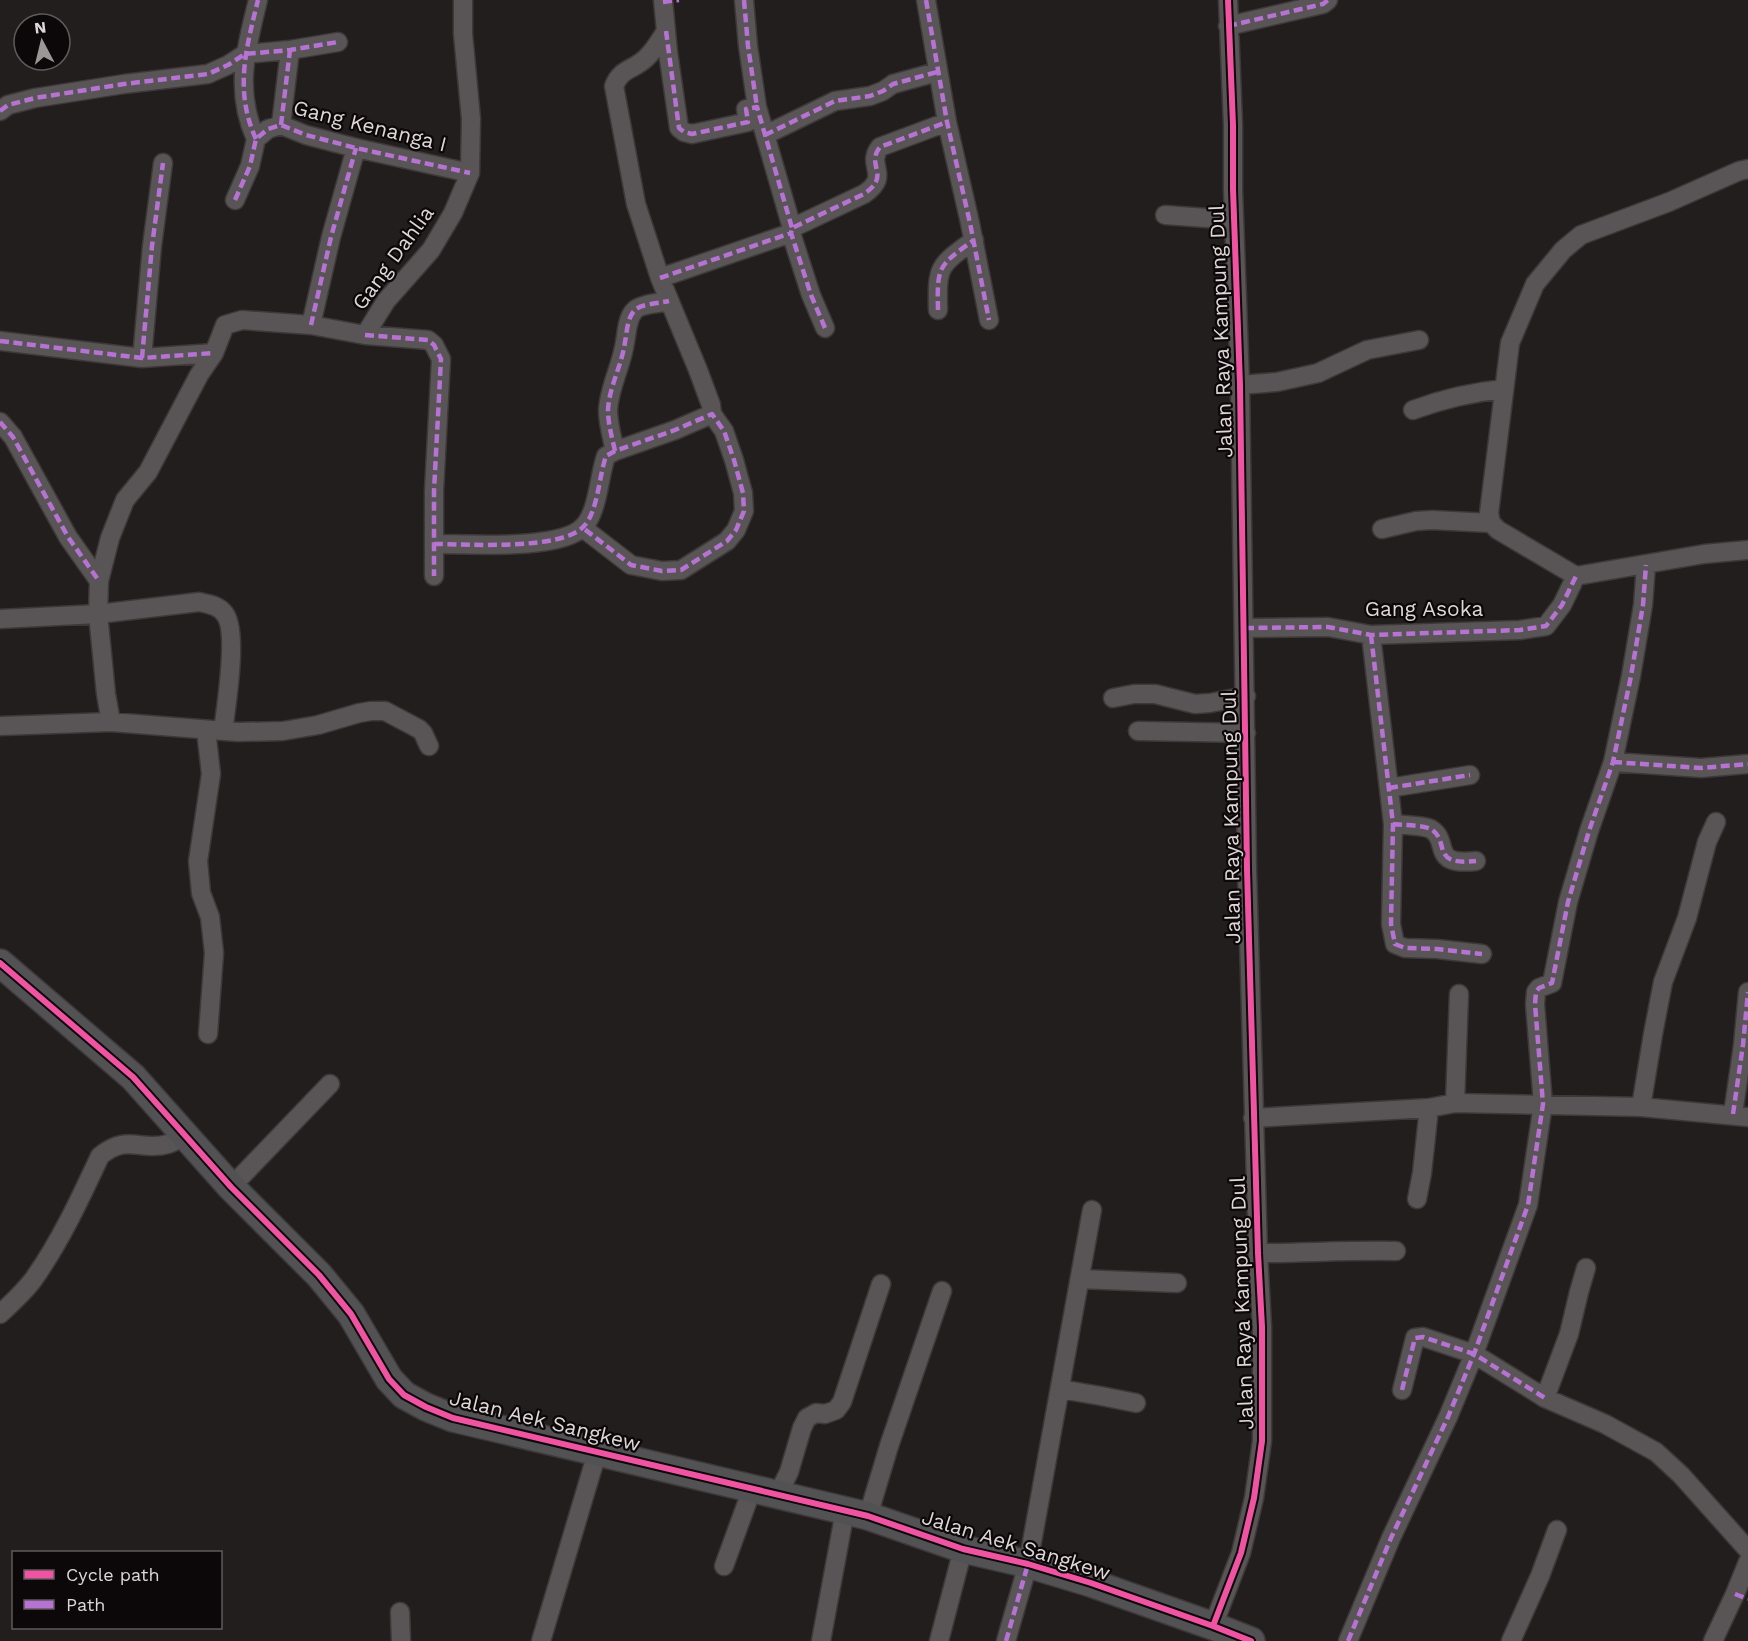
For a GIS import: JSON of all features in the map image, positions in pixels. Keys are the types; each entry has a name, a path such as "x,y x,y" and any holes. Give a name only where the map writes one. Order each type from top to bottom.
{"street":[{"path":"235,200 250,166 256,139 244,103 243,79 245,54 258,0"},
{"path":"463,0 463,34 471,119 470,173"},
{"path":"668,0 666,31 680,128 692,134 748,122 746,109 757,107"},
{"path":"744,0 757,107 811,295 825,328"},
{"path":"926,0 946,122 974,240 989,320"},
{"name":"Jalan Raya Kampung Dul","path":"1228,0 1240,386 1253,1118 1262,1327 1262,1441 1254,1498 1241,1553 1231,1635"},
{"path":"1228,26 1323,4 1328,0"},
{"path":"583,528 631,565 662,571 681,570 727,541 736,530 744,511 743,493 724,431 712,414 698,370 660,278 636,204 614,86 617,78 625,70 636,66 646,58 666,31"},
{"path":"0,111 8,105 35,98 208,74 245,54 338,42"},
{"path":"281,125 290,50"},
{"path":"765,135 836,101 870,96 893,84 937,72"},
{"path":"660,278 792,230 864,195 876,184 878,177 875,158 876,151 880,147 946,122"},
{"name":"Gang Kenanga I","path":"256,139 268,129 281,125 306,135 356,148 470,173"},
{"path":"311,325 331,237 356,148"},
{"path":"142,358 152,246 164,163"},
{"path":"1748,169 1581,235 1563,250 1536,284 1510,344 1489,513 1491,523 1498,530 1576,576 1704,554 1748,550"},
{"name":"Gang Dahlia","path":"365,335 386,301 431,250 453,213 470,173"},
{"path":"1166,215 1234,220"},
{"path":"938,310 937,279 942,265 974,240"},
{"path":"615,451 609,426 608,407 622,359 629,319 634,310 639,307 669,301"},
{"path":"111,722 105,694 98,614 99,581 110,538 125,500 148,472 199,375 214,353 225,325 242,321 311,325 365,335 428,340 434,345 441,359 435,456 434,576"},
{"path":"1240,386 1277,382 1318,373 1367,350 1419,340"},
{"path":"0,341 142,358 214,353"},
{"path":"1413,410 1476,391 1504,389"},
{"path":"434,544 515,544 542,542 571,535 583,528 590,518 606,456 712,414"},
{"path":"0,422 13,436 68,537 99,581"},
{"path":"1382,529 1416,521 1432,520 1491,523"},
{"path":"1348,1641 1391,1538 1448,1417 1474,1354 1528,1204 1543,1104 1536,992 1539,988 1552,983 1568,902 1613,762 1643,605 1646,565"},
{"name":"Gang Asoka","path":"1245,628 1328,627 1371,634 1520,630 1546,626 1562,605 1576,576"},
{"path":"0,619 98,614 199,602 214,605 226,614 231,632 230,667 215,730 198,861 201,893 210,917 214,953 208,1034"},
{"path":"1371,634 1393,824 1391,924 1395,944 1405,948 1482,954"},
{"path":"1113,699 1134,694 1155,694 1195,704 1246,696"},
{"path":"0,726 111,722 215,730 284,731 318,725 359,712 385,711 419,729 429,746"},
{"path":"1138,731 1246,733"},
{"path":"1613,762 1701,768 1748,764"},
{"path":"1389,788 1470,775"},
{"path":"1641,1107 1664,982 1687,918 1707,842 1716,822"},
{"path":"1393,824 1424,826 1434,831 1443,854 1449,859 1465,862 1476,861"},
{"name":"Jalan Aek Sangkew","path":"0,963 133,1077 231,1187 320,1275 351,1314 389,1379 404,1395 453,1418 856,1513 963,1549 1028,1564 1091,1583 1231,1635"},
{"path":"1253,1118 1429,1108 1455,1103 1641,1107 1741,1116 1743,1045 1748,992"},
{"path":"1455,1103 1459,994"},
{"path":"231,1187 330,1084"},
{"path":"1417,1199 1429,1108"},
{"path":"0,1314 32,1281 48,1256 67,1224 100,1156 118,1144 167,1144 186,1136"},
{"path":"1006,1641 1028,1564 1092,1210"},
{"path":"1258,1252 1396,1251"},
{"path":"1545,1398 1569,1334 1586,1268"},
{"path":"1080,1279 1177,1283"},
{"path":"778,1494 789,1472 807,1418 816,1413 825,1414 836,1410 842,1402 881,1284"},
{"path":"821,1641 856,1513 889,1446 942,1291"},
{"path":"1402,1390 1415,1338 1424,1336 1474,1354 1545,1398 1605,1424 1656,1452 1681,1475 1748,1550"},
{"path":"1060,1389 1136,1404"},
{"path":"542,1641 597,1453"},
{"path":"724,1566 752,1489"},
{"path":"1511,1641 1540,1576 1557,1530"},
{"path":"939,1641 963,1549"},
{"path":"1713,1641 1742,1597 1748,1562"},
{"path":"400,1612 401,1641"}],"marked path":[{"path":"256,139 245,104 244,70 258,0"},
{"path":"663,2 679,0"},
{"path":"744,0 757,107"},
{"path":"926,0 947,122 989,320"},
{"path":"1228,26 1323,4 1328,0"},
{"path":"666,31 679,128 692,134 748,122 746,109 757,107 792,228"},
{"path":"0,111 8,105 35,98 208,74 245,54 338,42"},
{"path":"281,125 290,50"},
{"path":"765,135 835,101 870,96 893,84 937,72"},
{"path":"825,328 811,295 791,233 792,228 864,194 872,187 876,181 875,160 880,147 947,122"},
{"path":"235,200 250,166 256,139 268,129 281,125 306,135 356,148 470,173"},
{"path":"311,325 331,237 356,148"},
{"path":"142,358 152,246 163,163"},
{"path":"660,278 791,233"},
{"path":"938,310 938,284 942,268 974,240"},
{"path":"615,451 609,420 609,401 630,318 640,307 669,301"},
{"path":"365,335 428,340 434,345 441,359 434,491 434,576"},
{"path":"0,341 142,358 214,353"},
{"path":"434,544 536,543 573,534 589,520 606,456 712,414 724,431 743,493 744,511 736,530 727,541 681,570 662,571 631,565 583,528"},
{"path":"0,422 13,437 68,537 99,581"},
{"path":"1348,1641 1391,1538 1448,1417 1474,1354 1528,1205 1543,1104 1536,992 1539,988 1552,983 1568,902 1613,762 1643,605 1646,565"},
{"path":"1245,628 1328,627 1371,635 1520,630 1546,626 1562,605 1576,576"},
{"path":"1371,635 1393,824 1391,924 1395,944 1405,948 1482,954"},
{"path":"1613,762 1701,768 1748,764"},
{"path":"1389,788 1470,775"},
{"path":"1393,824 1431,829 1437,834 1446,856 1461,862 1476,861"},
{"path":"1733,1114 1748,992"},
{"path":"1402,1390 1415,1338 1423,1337 1474,1354 1545,1398"},
{"path":"1006,1641 1028,1564"},
{"path":"1735,1594 1748,1599"}],"cycle path":[{"path":"1213,1626 1241,1553 1254,1498 1262,1441 1262,1327 1247,869 1240,385 1228,0"},
{"path":"0,963 133,1077 231,1187 319,1275 351,1314 389,1379 404,1395 426,1407 453,1418 868,1516 963,1549 1028,1564 1091,1583 1251,1641"}]}
